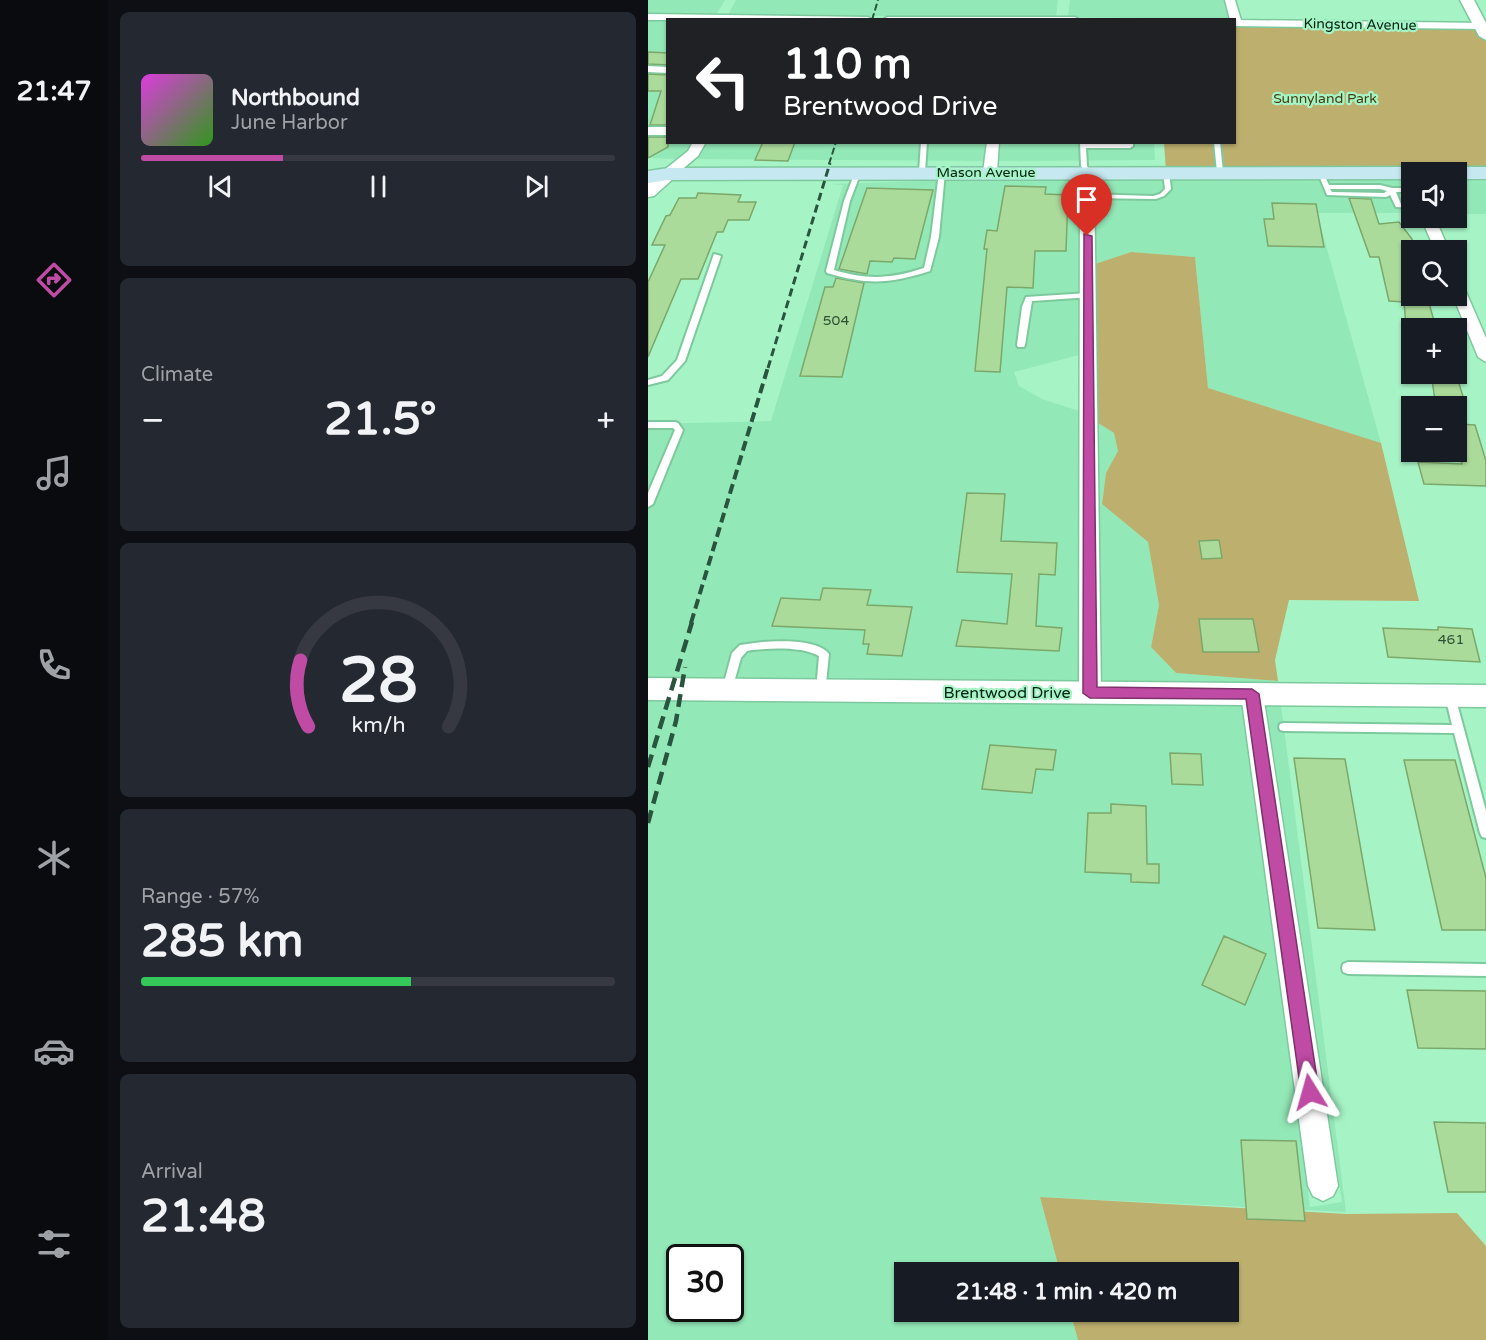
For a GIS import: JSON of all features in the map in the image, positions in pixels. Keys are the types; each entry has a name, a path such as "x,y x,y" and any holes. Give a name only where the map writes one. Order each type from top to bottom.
{"main road":[{"name":"Mason Avenue","path":"648,169 668,174"},
{"name":"Mason Avenue","path":"648,177 668,174 858,172 1220,172 1324,180 1401,179"},
{"path":"1467,173 1486,173"}],"street":[{"path":"1230,0 1234,18"},
{"path":"1467,0 1484,29"},
{"path":"648,17 723,13 760,18"},
{"name":"Kingston Avenue","path":"1236,23 1484,29"},
{"path":"648,69 666,70"},
{"path":"648,131 666,131"},
{"path":"648,192 693,153 699,144"},
{"path":"990,172 993,144"},
{"path":"1087,172 1090,693"},
{"path":"1465,306 1486,357"},
{"name":"Brentwood Drive","path":"660,689 1486,696"},
{"path":"1252,694 1323,1186"}],"lane":[{"path":"922,172 924,144"},
{"path":"1087,172 1084,166 1084,144 1130,146 1130,144"},
{"path":"1217,144 1220,172"},
{"path":"858,172 847,201 830,271 859,280 898,279 927,269 935,237 942,172"},
{"path":"1087,196 1154,198 1162,195 1168,189 1166,172"},
{"path":"1324,180 1329,194 1386,195 1401,184"},
{"path":"1378,180 1392,190 1398,206 1401,206"},
{"path":"648,383 665,378 681,361 717,256"},
{"path":"1022,345 1029,299 1088,295"},
{"path":"648,425 675,425 679,430 648,504"},
{"path":"727,690 736,656 744,648 801,647 816,648 824,654 821,690"},
{"path":"1450,696 1486,833"},
{"path":"1284,727 1458,729"},
{"path":"1348,968 1486,970"}],"shaded area":[{"path":"648,0 725,0 716,15 648,14"},
{"path":"736,0 1058,0 1056,17 728,15"},
{"path":"1070,0 1224,0 1229,18 1148,18 1068,17"},
{"path":"648,20 666,20 666,67 648,66"},
{"path":"648,72 666,73 666,127 648,127"},
{"path":"648,134 666,134 666,144 692,144 678,159 648,158"},
{"path":"706,144 986,144 984,161 693,159"},
{"path":"1000,144 1154,144 1155,160 998,161"},
{"path":"1401,180 1401,213 1317,213 1381,443 1208,388 1195,257 1131,252 1095,264 1094,181"},
{"path":"1467,180 1486,181 1486,214 1467,214"},
{"path":"928,181 1079,181 1079,355 1014,372 1019,386 1042,399 1079,411 1078,682 648,679 648,424 771,421 843,185 831,184"},
{"path":"1098,423 1114,433 1118,451 1106,473 1102,504 1148,542 1159,605 1151,647 1176,673 1278,681 1278,684 1102,683"},
{"path":"648,699 1242,704 1310,1207 1342,1202 1266,704 1281,705 1346,1212 1040,1197 1057,1262 894,1262 894,1322 1073,1322 1078,1340 648,1340"}],"green space":[{"name":"Sunnyland Park","path":"1236,23 1480,26 1486,36 1486,173 1467,173 1467,162 1401,162 1401,173 1166,172 1164,144 1236,144"},
{"path":"1131,252 1195,257 1208,388 1381,443 1419,601 1289,600 1275,660 1278,681 1176,673 1151,647 1159,605 1148,542 1102,504 1106,473 1118,451 1114,433 1098,423 1095,264"},
{"path":"1040,1197 1347,1214 1457,1213 1486,1246 1486,1340 1078,1340 1073,1322 1239,1322 1239,1262 1057,1262"}],"building":[{"path":"648,52 666,53 666,65 648,64"},
{"path":"648,74 666,75 666,125 650,125 661,91 648,91"},
{"path":"648,137 666,137 668,147 648,158"},
{"path":"762,144 794,144 788,161 755,160"},
{"path":"1005,186 1046,187 1045,194 1068,195 1066,251 1035,251 1033,288 1007,287 1000,372 975,371 987,230 997,231"},
{"path":"867,188 933,190 915,259 894,258 892,262 870,261 867,274 839,269"},
{"path":"698,193 741,195 738,202 756,202 749,220 728,220 723,232 717,232 698,279 681,279 648,357 648,282 665,245 652,245 666,216 670,215 679,198 696,198"},
{"path":"1349,198 1371,199 1379,224 1399,222 1401,228 1404,228 1412,239 1401,240 1401,302 1389,301 1379,257 1370,257"},
{"path":"1272,203 1316,204 1324,247 1268,246 1264,219 1274,219"},
{"path":"836,278 864,283 842,377 800,376 825,287 833,287"},
{"path":"1404,306 1430,306 1433,318 1405,318"},
{"path":"1433,384 1459,384 1463,396 1434,396"},
{"path":"1467,425 1475,425 1486,461 1486,486 1424,484 1418,462 1462,464 1461,462 1467,462"},
{"path":"967,493 1005,494 1001,541 1057,543 1055,575 1039,574 1036,626 1062,628 1059,651 956,646 962,620 1007,624 1012,574 957,572"},
{"path":"1219,540 1222,558 1202,559 1199,541"},
{"path":"823,588 871,590 867,605 912,607 902,656 867,654 869,644 863,644 865,630 772,626 781,598 820,600"},
{"path":"1199,619 1253,619 1259,652 1203,652"},
{"path":"1438,627 1472,629 1480,662 1388,657 1383,628 1438,630"},
{"path":"990,745 1056,750 1053,770 1036,769 1032,793 982,789"},
{"path":"1170,753 1201,754 1203,785 1172,784"},
{"path":"1294,758 1345,759 1375,930 1318,928"},
{"path":"1404,760 1455,760 1486,878 1486,930 1442,930"},
{"path":"1111,804 1146,806 1147,864 1159,864 1159,883 1131,882 1131,874 1085,872 1088,813 1111,813"},
{"path":"1224,936 1266,954 1245,1005 1202,985"},
{"path":"1407,990 1486,991 1486,1049 1418,1048"},
{"path":"1434,1122 1486,1123 1486,1192 1448,1192"},
{"path":"1241,1140 1296,1141 1305,1221 1247,1219"}],"railway":[{"path":"873,18 878,0"},
{"path":"829,164 835,144"},
{"path":"768,368 830,163"},
{"path":"691,623 768,367"},
{"path":"648,767 692,622"},
{"path":"648,823 676,721 685,667"}],"route":[{"path":"1087,236 1090,693 1252,694 1310,1092"}]}
